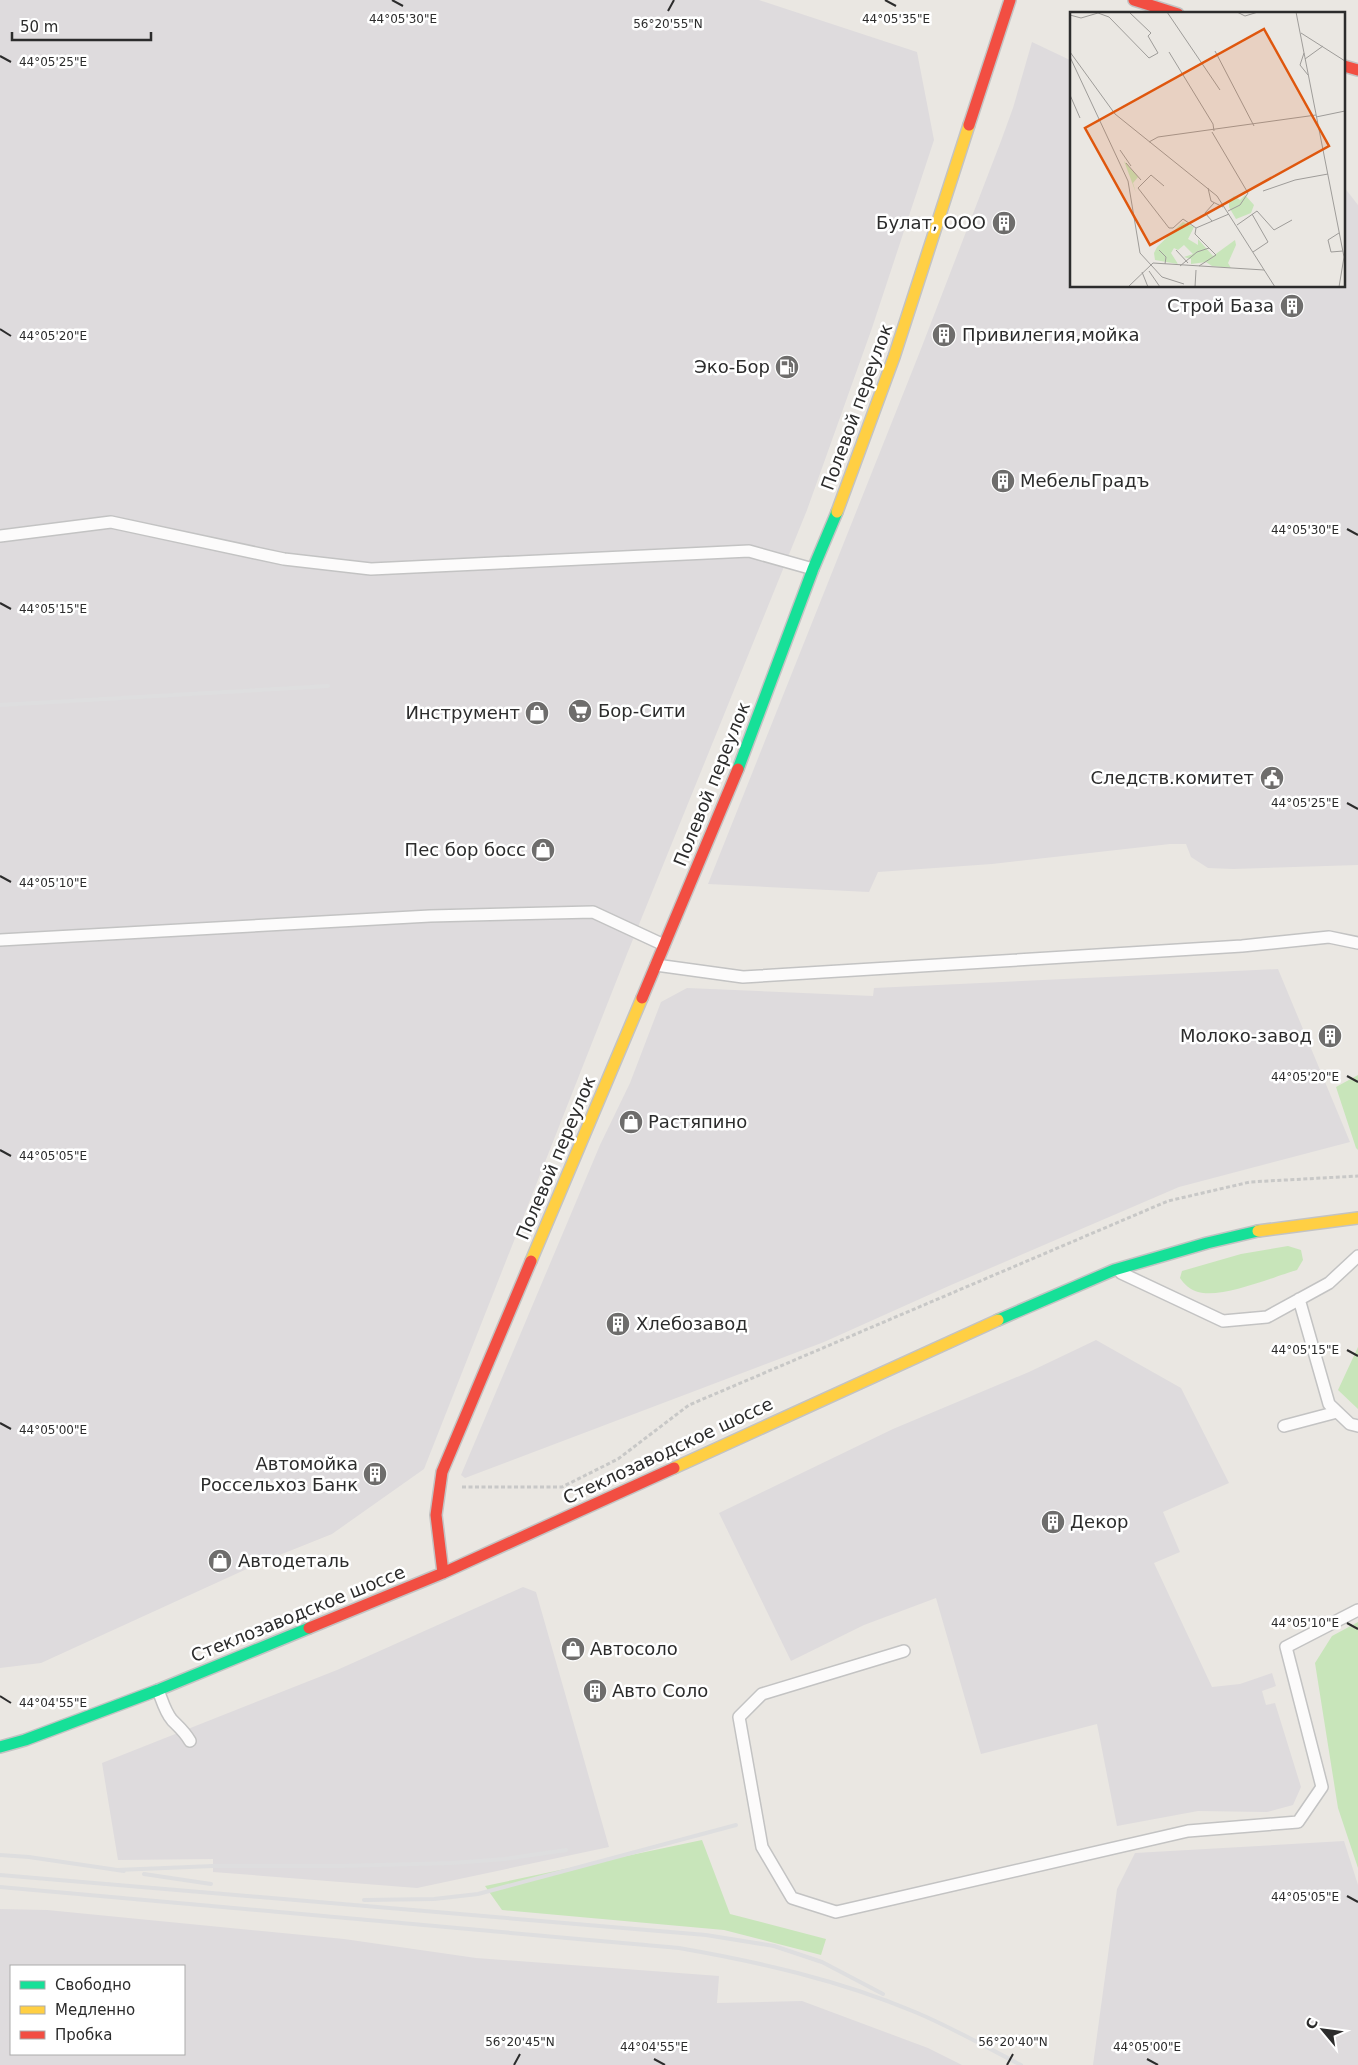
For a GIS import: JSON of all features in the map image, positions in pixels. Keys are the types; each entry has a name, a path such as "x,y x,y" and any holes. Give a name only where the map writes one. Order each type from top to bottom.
{"street":[{"name":"Полевой переулок","path":"444,1573 436,1515 442,1472 728,794 813,569 841,503 894,357 1010,0"},
{"path":"1134,0 1172,12"},
{"name":"Стеклозаводское шоссе","path":"0,1747 26,1740 158,1690 444,1573 1046,1298 1114,1270 1250,1232 1300,1224 1358,1218"}],"lane":[{"path":"0,536 111,522 284,559 371,569 749,551 813,569"},
{"path":"0,940 430,916 592,912 664,944"},
{"path":"656,965 743,977 1242,946 1329,937 1358,943"},
{"path":"1114,1270 1223,1321 1267,1317 1330,1283 1358,1256"},
{"path":"1299,1300 1329,1404 1350,1424 1358,1426"},
{"path":"1284,1426 1337,1412"},
{"path":"904,1651 762,1694 739,1717 762,1847 792,1898 836,1912 1188,1831 1298,1822 1322,1787 1286,1647 1358,1610"},
{"path":"158,1690 171,1719 184,1730 190,1741"}],"path":[{"path":"440,1487 562,1487 618,1459 689,1405 1168,1200 1250,1182 1358,1176"}],"shaded area":[{"path":"0,0 759,0 917,52 934,140 872,328 807,510 627,954 424,1469 332,1534 262,1562 41,1663 0,1668"},
{"path":"1032,42 1070,60 1070,288 1346,288 1346,190 1358,205 1358,865 1208,868 1191,857 1186,844 1170,844 992,864 878,872 869,892 708,884 919,354 1013,108"},
{"path":"1278,969 1350,1142 1179,1187 824,1342 465,1478 461,1475 600,1145 630,1083 661,1002 687,988 873,996 874,988"},
{"path":"1096,1340 1181,1388 1229,1483 1163,1512 1180,1552 1154,1563 1212,1687 1240,1684 1272,1673 1276,1686 1262,1691 1266,1705 1275,1703 1301,1787 1293,1805 1267,1812 1198,1811 1117,1826 1097,1724 981,1754 936,1598 864,1625 791,1661 719,1513 893,1429 1029,1372"},
{"path":"523,1587 536,1592 609,1847 417,1888 213,1872 213,1859 118,1860 102,1763 337,1670"},
{"path":"1344,1841 1358,1885 1358,2065 1093,2065 1117,1889 1135,1853"},
{"path":"0,1909 47,1910 344,1939 476,1958 719,1976 717,2003 802,2001 928,2048 962,2065 0,2065"}],"green space":[{"path":"1358,1075 1358,1150 1336,1087"},
{"path":"1288,1246 1301,1250 1303,1260 1297,1270 1247,1286 1220,1292 1198,1292 1185,1285 1180,1278 1182,1271 1241,1254"},
{"path":"1358,1347 1358,1409 1338,1390"},
{"path":"1358,1622 1358,1868 1338,1808 1315,1663 1332,1636"},
{"path":"702,1840 730,1914 826,1939 821,1955 724,1930 502,1910 485,1886"}],"railway":[{"path":"0,705 328,686"},
{"path":"364,1900 434,1899 478,1894 736,1825"},
{"path":"117,1870 213,1866 341,1866 452,1863 505,1859 566,1850"},
{"path":"0,1855 29,1857 124,1871"},
{"path":"144,1874 211,1884"},
{"path":"0,1875 706,1935 774,1946 822,1962 883,1994"},
{"path":"0,1887 679,1948 799,1973 857,1990 928,2018 1021,2065"}],"traffic: fast":[{"path":"738,769 813,569 837,512"},
{"path":"998,1320 1114,1270 1207,1243 1258,1231"},
{"path":"0,1747 25,1740 158,1690 309,1628"}],"traffic: slow":[{"path":"837,512 894,357 969,125"},
{"path":"531,1261 642,998"},
{"path":"1258,1231 1358,1218"},
{"path":"674,1468 998,1320"}],"traffic: jam":[{"path":"969,125 1010,0"},
{"path":"1134,0 1172,12"},
{"path":"1346,67 1358,70"},
{"path":"642,998 738,769"},
{"path":"443,1573 436,1515 442,1472 531,1261"},
{"path":"309,1628 443,1573 674,1468"}],"place":[{"name":"Булат, ООО","path":"1004,223"},
{"name":"Строй База","path":"1292,306"},
{"name":"Привилегия,мойка","path":"944,335"},
{"name":"Эко-Бор","path":"787,367"},
{"name":"МебельГрадъ","path":"1003,481"},
{"name":"Бор-Сити","path":"580,711"},
{"name":"Инструмент","path":"537,713"},
{"name":"Следств.комитет","path":"1272,778"},
{"name":"Пес бор босс","path":"543,850"},
{"name":"Молоко-завод","path":"1330,1036"},
{"name":"Растяпино","path":"631,1122"},
{"name":"Хлебозавод","path":"618,1324"},
{"name":"Автомойка Россельхоз Банк","path":"375,1474"},
{"name":"Декор","path":"1053,1522"},
{"name":"Автодеталь","path":"220,1561"},
{"name":"Автосоло","path":"573,1649"},
{"name":"Авто Соло","path":"595,1691"}]}
